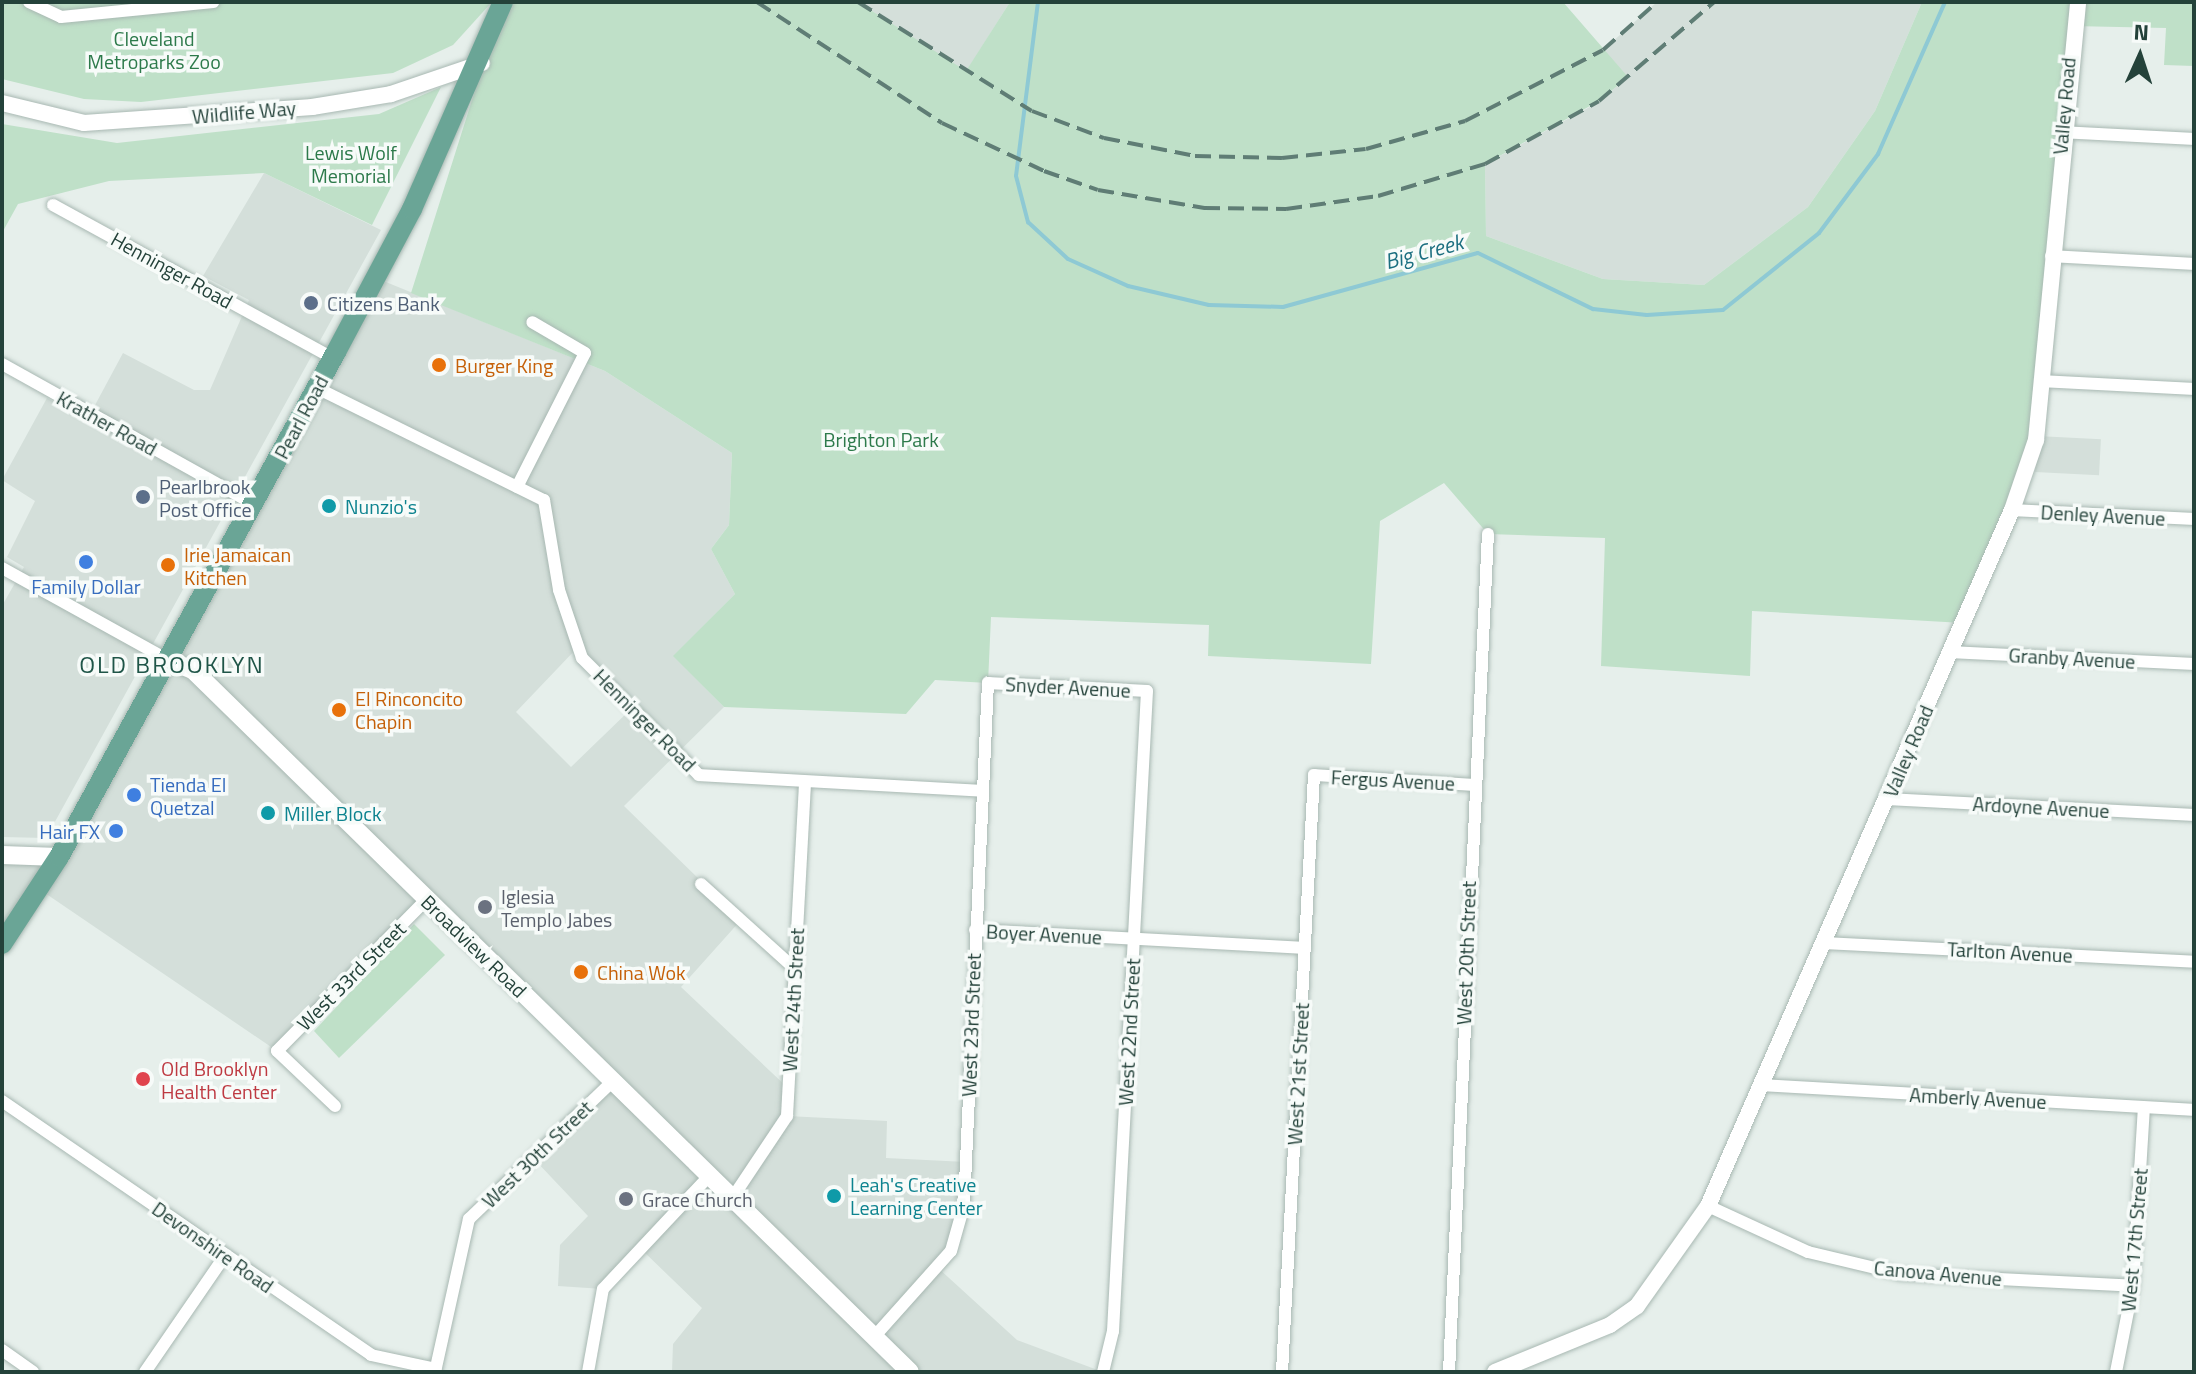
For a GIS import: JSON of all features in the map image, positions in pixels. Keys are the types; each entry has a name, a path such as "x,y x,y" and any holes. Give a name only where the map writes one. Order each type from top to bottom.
{"main road":[{"name":"Pearl Road","path":"2,944 59,857 333,358 482,63 503,2"},
{"name":"Broadview Road","path":"168,660 193,670 425,901 614,1080 731,1200 910,1372"},
{"path":"2,855 59,857"}],"street":[{"path":"29,2 61,17 213,2"},
{"name":"Valley Road","path":"1495,1372 1610,1325 1637,1306 1708,1206 2012,510 2036,440 2061,132 2078,2"},
{"name":"Wildlife Way","path":"2,103 84,123 312,107 391,94 482,63"},
{"path":"2061,132 2194,139"},
{"name":"Henninger Road","path":"53,205 333,358"},
{"path":"2051,256 2194,264"},
{"path":"517,487 585,353 532,322"},
{"name":"Krather Road","path":"2,364 254,504"},
{"path":"2041,381 2194,389"},
{"name":"Henninger Road","path":"317,388 544,500 559,590 582,658 699,775 982,791"},
{"name":"Denley Avenue","path":"2012,510 2194,519"},
{"name":"West 20th Street","path":"1449,1372 1473,785 1488,534"},
{"name":"Broadview Road","path":"2,568 168,660"},
{"name":"Granby Avenue","path":"1950,652 2194,664"},
{"name":"Snyder Avenue","path":"988,683 1147,691"},
{"name":"West 23rd Street","path":"874,1337 951,1251 964,1205 988,683"},
{"name":"West 22nd Street","path":"1103,1372 1113,1331 1147,691"},
{"name":"Fergus Avenue","path":"1314,775 1473,785"},
{"name":"West 21st Street","path":"1282,1372 1314,775"},
{"name":"West 24th Street","path":"731,1200 787,1116 805,782"},
{"name":"Ardoyne Avenue","path":"1888,799 2194,815"},
{"path":"701,884 795,969"},
{"name":"West 33rd Street","path":"335,1106 277,1051 425,901"},
{"name":"Boyer Avenue","path":"975,930 1305,948"},
{"name":"Tarlton Avenue","path":"1825,943 2194,962"},
{"name":"West 30th Street","path":"435,1371 469,1219 614,1080"},
{"name":"Amberly Avenue","path":"1762,1085 2194,1110"},
{"name":"Devonshire Road","path":"2,1101 224,1257 371,1355 435,1371"},
{"name":"West 17th Street","path":"2116,1372 2133,1286 2144,1108"},
{"path":"588,1372 603,1289 708,1177"},
{"name":"Canova Avenue","path":"1708,1206 1808,1252 1900,1274 2133,1286"},
{"path":"145,1372 224,1257"},
{"path":"2,1350 33,1372"}],"shaded area":[{"path":"858,2 1010,2 966,72"},
{"path":"1657,2 1922,2 1875,111 1808,207 1704,285 1603,279 1486,236 1485,164 1599,102 1627,77 1603,50"},
{"path":"264,173 381,230 46,838 2,837 2,606 24,567 7,557 35,501 2,480 47,398 87,420 123,353 194,390 210,390 249,300 203,276"},
{"path":"376,278 605,371 732,453 729,525 711,549 735,594 674,656 724,707 624,806 741,920 681,987 788,1088 787,1116 887,1121 886,1158 966,1162 951,1251 937,1267 1017,1340 1103,1372 672,1372 673,1344 702,1308 641,1249 603,1289 558,1286 560,1245 588,1216 534,1159 614,1080 426,901 277,1051 39,889 2,944 2,855 59,857","holes":["578,647 632,708 571,767 516,712"]},
{"path":"2037,436 2101,439 2099,475 2035,472"}],"green space":[{"name":"Cleveland Metroparks Zoo","path":"2,2 492,2 453,45 393,73 141,102 84,99 2,79"},
{"name":"Brighton Park","path":"503,2 858,2 966,71 1010,2 1563,2 1628,77 1599,101 1485,164 1486,236 1603,279 1704,285 1808,207 1875,111 1922,2 2194,2 2194,66 2164,65 2166,28 2072,26 2036,440 1963,623 1752,611 1750,676 1601,666 1605,538 1488,534 1444,483 1380,521 1371,664 1208,656 1209,625 991,617 988,683 935,680 906,714 724,707 673,656 735,594 711,549 729,525 732,453 605,371 411,293"},
{"name":"Lewis Wolf Memorial","path":"441,87 372,225 264,173 109,181 18,204 2,233 2,124 117,143 379,114"},
{"path":"414,924 445,955 339,1058 314,1031"}],"waterway":[{"name":"Big Creek","path":"1038,2 1016,176 1028,222 1068,259 1128,286 1209,305 1283,307 1478,253 1593,309 1647,315 1723,310 1819,233 1878,154 1945,2"}],"railway":[{"path":"757,2 942,123 1044,171 1098,190 1204,208 1286,209 1378,196 1485,164 1599,101 1714,2"},
{"path":"858,2 1032,111 1104,138 1195,156 1282,158 1366,149 1465,121 1603,50 1657,2"}],"place":[{"name":"Citizens Bank","path":"311,303"},
{"name":"Burger King","path":"439,365"},
{"name":"Pearlbrook Post Office","path":"143,497"},
{"name":"Nunzio's","path":"329,506"},
{"name":"Family Dollar","path":"86,562"},
{"name":"Irie Jamaican Kitchen","path":"168,565"},
{"name":"El Rinconcito Chapin","path":"339,710"},
{"name":"Tienda El Quetzal","path":"134,795"},
{"name":"Miller Block","path":"268,813"},
{"name":"Hair FX","path":"116,831"},
{"name":"Iglesia Templo Jabes","path":"485,907"},
{"name":"China Wok","path":"581,972"},
{"name":"Old Brooklyn Health Center","path":"143,1079"},
{"name":"Leah's Creative Learning Center","path":"834,1196"},
{"name":"Grace Church","path":"626,1199"}],"district":[{"name":"OLD BROOKLYN","path":"172,665"}]}
